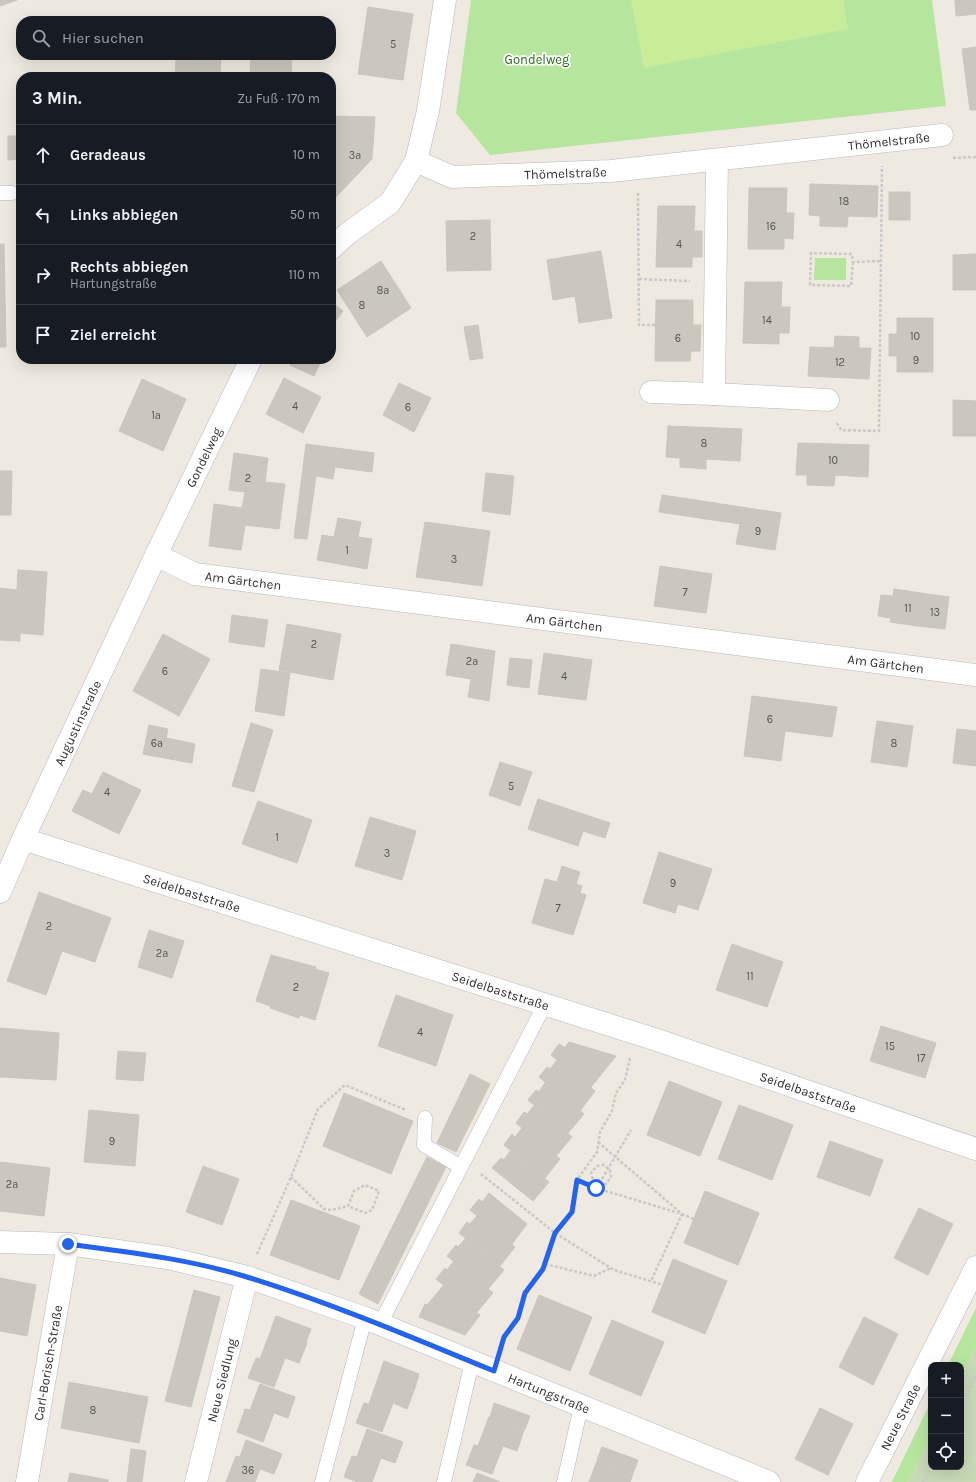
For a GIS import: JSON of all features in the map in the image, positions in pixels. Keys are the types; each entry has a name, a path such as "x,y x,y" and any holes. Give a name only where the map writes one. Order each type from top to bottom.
{"street":[{"path":"336,244 347,234 390,203 416,161 428,111 445,0"},
{"name":"Thömelstraße","path":"416,161 452,177 611,171 942,136"},
{"path":"714,394 717,160"},
{"name":"Gondelweg","path":"156,555 249,364"},
{"path":"651,392 828,400"},
{"name":"Am Gärtchen","path":"156,555 195,574 976,675"},
{"name":"Augustinstraße","path":"0,892 23,839 156,555"},
{"name":"Seidelbaststraße","path":"23,839 665,1042 976,1149"},
{"name":"Hartungstraße","path":"0,1242 68,1244 168,1258 247,1277 372,1321 769,1482"},
{"name":"Carl-Borisch-Straße","path":"27,1482 68,1244"},
{"name":"Neue Straße","path":"867,1482 976,1266"},
{"name":"Neue Siedlung","path":"196,1482 247,1277"}],"lane":[{"path":"322,1482 372,1321 463,1164 545,1004"},
{"path":"425,1118 424,1145 463,1164"},
{"path":"444,1482 472,1362"},
{"path":"564,1482 581,1406"}],"path":[{"path":"828,400 841,430 879,431 882,261 882,142"},
{"path":"638,168 639,325 655,325"},
{"path":"811,253 852,254 853,262 850,286 810,285 811,253"},
{"path":"853,262 882,261"},
{"path":"639,279 716,282"},
{"path":"494,1371 504,1337 518,1318 525,1293 543,1269 555,1233 572,1212 577,1180 596,1152 600,1132 612,1111 616,1093 625,1080 637,1034"},
{"path":"247,1277 291,1177 318,1109 345,1085 425,1118"},
{"path":"596,1188 599,1184 606,1184 611,1176 610,1170 604,1166 596,1166 591,1173 594,1182 602,1179 606,1173 609,1167 631,1130"},
{"path":"598,1142 682,1214"},
{"path":"463,1164 555,1233 611,1268 663,1284"},
{"path":"291,1177 324,1209 331,1210 348,1206 365,1213 372,1210 379,1191 365,1185 354,1191 348,1206"},
{"path":"577,1180 596,1188 694,1219"},
{"path":"651,1281 682,1214"},
{"path":"545,1264 594,1276 611,1268"},
{"path":"964,1400 976,1376"},
{"path":"923,1482 929,1470"}],"green space":[{"path":"471,0 932,0 946,106 490,155 456,113"},
{"path":"631,0 843,0 848,29 644,68"},
{"path":"815,258 846,258 846,280 814,280"},
{"path":"976,1308 976,1346 964,1370 964,1362 949,1362"},
{"path":"976,1346 976,1482 908,1482 928,1442 928,1470 964,1470 964,1370"},
{"path":"928,1407 928,1442 908,1482 892,1482"}],"building":[{"path":"0,0 17,0 0,6"},
{"path":"955,0 976,0 976,14 956,16"},
{"path":"368,7 413,14 403,80 358,74"},
{"path":"976,47 976,110 970,110 962,49"},
{"path":"176,60 221,60 220,72 175,72"},
{"path":"251,60 292,60 291,72 250,72"},
{"path":"336,116 375,117 372,159 336,197"},
{"path":"8,136 16,136 16,159 8,160"},
{"path":"810,184 878,186 877,217 848,216 847,227 820,226 820,216 809,215"},
{"path":"749,188 787,188 786,213 794,213 793,239 784,238 784,249 748,249"},
{"path":"889,192 910,192 910,220 889,220"},
{"path":"658,206 695,206 694,231 702,231 702,257 692,257 692,267 656,267"},
{"path":"490,220 491,270 447,271 446,221"},
{"path":"0,244 4,244 6,347 0,347"},
{"path":"601,251 612,318 579,323 575,296 553,300 547,260"},
{"path":"976,254 976,290 953,290 953,255"},
{"path":"381,261 411,308 367,337 337,290"},
{"path":"745,282 782,282 781,307 790,307 789,333 779,333 779,344 743,343"},
{"path":"656,300 693,300 693,325 701,325 700,351 691,351 690,361 655,361"},
{"path":"336,306 343,311 336,320"},
{"path":"897,318 933,318 933,345 889,345 889,334 897,334"},
{"path":"478,325 483,358 470,360 464,327"},
{"path":"835,336 859,337 859,348 871,348 869,379 808,376 810,347 834,348"},
{"path":"889,345 933,345 933,372 897,372 897,356 889,356"},
{"path":"290,364 320,364 314,376"},
{"path":"284,378 321,397 303,433 266,414"},
{"path":"142,379 186,399 163,451 119,431"},
{"path":"399,383 431,398 414,432 383,415"},
{"path":"953,400 976,401 976,436 953,436"},
{"path":"668,426 742,429 740,461 706,459 706,469 680,467 680,458 666,457"},
{"path":"798,443 869,445 868,477 835,475 834,486 807,485 807,475 796,475"},
{"path":"306,444 374,453 372,472 335,467 333,479 316,476 307,539 294,538"},
{"path":"234,453 268,458 265,482 285,484 279,529 245,525 241,550 209,546 214,504 242,508 245,492 229,490"},
{"path":"0,471 12,471 11,515 0,515"},
{"path":"486,473 514,476 510,515 482,511"},
{"path":"662,495 781,513 775,550 736,544 740,524 659,512"},
{"path":"338,518 361,522 358,537 372,539 367,569 317,560 322,535 334,537"},
{"path":"425,522 490,531 482,586 416,577"},
{"path":"660,566 712,574 706,613 654,606"},
{"path":"18,570 47,572 43,635 20,633 20,641 0,640 0,588 17,590"},
{"path":"894,589 921,593 917,626 890,622 891,618 878,616 881,595 893,596"},
{"path":"921,593 949,597 945,629 917,626"},
{"path":"232,615 268,620 264,647 229,642"},
{"path":"287,624 341,634 333,680 279,670"},
{"path":"163,634 210,659 179,716 133,691"},
{"path":"451,644 495,651 489,701 468,697 471,679 446,675"},
{"path":"544,653 592,660 586,700 538,694"},
{"path":"510,658 532,660 529,688 507,685"},
{"path":"261,669 290,673 284,716 255,711"},
{"path":"752,696 837,707 832,737 785,731 781,761 744,756"},
{"path":"877,721 913,726 907,767 871,762"},
{"path":"251,723 273,730 254,792 232,786"},
{"path":"149,725 168,729 166,738 195,744 192,763 143,754"},
{"path":"957,729 976,731 976,766 953,763"},
{"path":"500,762 532,772 520,806 489,795"},
{"path":"103,772 141,790 119,834 72,811 83,790 92,794"},
{"path":"538,799 610,823 605,838 583,831 578,846 528,829"},
{"path":"258,801 312,820 297,863 242,844"},
{"path":"370,817 416,831 402,880 355,866"},
{"path":"659,852 712,869 698,910 678,904 675,913 643,903"},
{"path":"562,866 580,872 576,884 582,886 580,893 586,895 573,935 532,923 545,879 557,882"},
{"path":"39,892 111,918 95,962 62,951 46,995 7,981"},
{"path":"149,930 184,941 172,978 138,967"},
{"path":"732,944 783,962 767,1007 716,990"},
{"path":"271,955 316,967 315,969 329,973 315,1020 300,1015 299,1018 270,1008 271,1006 256,1001"},
{"path":"396,995 453,1015 436,1066 378,1046"},
{"path":"881,1026 936,1043 925,1078 870,1061"},
{"path":"0,1028 59,1033 56,1080 0,1077"},
{"path":"569,1042 616,1056 591,1087 551,1055 559,1044 565,1048"},
{"path":"118,1051 146,1053 143,1081 116,1079"},
{"path":"557,1060 595,1091 580,1111 539,1077 547,1067 550,1069"},
{"path":"470,1074 490,1084 456,1152 437,1143"},
{"path":"669,1081 722,1102 700,1156 647,1135"},
{"path":"545,1083 584,1114 568,1133 528,1100 536,1090 539,1092"},
{"path":"344,1093 413,1121 391,1174 323,1146"},
{"path":"739,1105 793,1125 772,1180 718,1159"},
{"path":"534,1106 572,1137 556,1156 516,1123 524,1112 527,1114"},
{"path":"89,1110 139,1115 135,1166 84,1162"},
{"path":"522,1128 560,1159 545,1178 504,1145 512,1134 515,1137"},
{"path":"830,1141 883,1160 870,1196 817,1177"},
{"path":"510,1151 549,1182 533,1201 492,1168 501,1158 504,1160"},
{"path":"427,1157 446,1167 378,1304 359,1294"},
{"path":"0,1162 50,1168 44,1216 0,1211"},
{"path":"203,1166 239,1179 222,1225 186,1212"},
{"path":"705,1191 759,1213 738,1265 684,1243"},
{"path":"489,1193 527,1224 512,1244 470,1210 479,1199 482,1202"},
{"path":"291,1200 360,1226 339,1280 270,1255"},
{"path":"919,1208 953,1224 928,1275 894,1258"},
{"path":"477,1216 515,1247 500,1266 459,1233 467,1222 470,1224"},
{"path":"465,1239 504,1270 488,1289 447,1256 456,1245 458,1247"},
{"path":"673,1259 727,1281 705,1334 652,1312"},
{"path":"454,1261 493,1293 477,1312 436,1279 445,1268 447,1270"},
{"path":"0,1278 36,1285 27,1336 0,1331"},
{"path":"444,1285 480,1315 465,1335 419,1317 425,1304 427,1305"},
{"path":"194,1290 220,1297 191,1407 165,1401"},
{"path":"539,1295 592,1317 570,1371 517,1349"},
{"path":"276,1316 311,1329 306,1342 271,1329"},
{"path":"864,1317 898,1334 873,1385 839,1367"},
{"path":"612,1320 664,1342 641,1396 589,1374"},
{"path":"271,1330 307,1343 299,1363 285,1358 274,1387 248,1378 256,1358 260,1359"},
{"path":"384,1361 419,1374 415,1388 379,1375"},
{"path":"379,1375 415,1388 407,1409 393,1403 382,1432 356,1423 364,1403 369,1404"},
{"path":"69,1382 148,1397 139,1443 61,1428"},
{"path":"260,1384 295,1397 288,1418 274,1413 263,1442 237,1432 245,1409 250,1410"},
{"path":"494,1403 530,1416 525,1429 490,1417"},
{"path":"820,1408 853,1424 828,1475 795,1459"},
{"path":"489,1417 524,1430 517,1451 503,1446 492,1474 466,1465 474,1445 478,1446"},
{"path":"367,1429 403,1442 395,1463 381,1458 372,1482 358,1482 344,1477 352,1456 357,1457"},
{"path":"246,1440 282,1454 274,1474 260,1469 255,1482 226,1482 236,1456 240,1457"},
{"path":"602,1447 638,1460 633,1473 597,1460"},
{"path":"131,1449 146,1451 142,1482 127,1482"},
{"path":"597,1461 633,1474 630,1482 589,1482"},
{"path":"70,1473 108,1480 108,1482 68,1482"},
{"path":"477,1473 500,1482 473,1482"}],"route":[{"path":"68,1244 168,1258 247,1277 364,1318 494,1371 504,1337 518,1318 525,1293 543,1269 555,1233 572,1212 577,1180 596,1188"}]}
